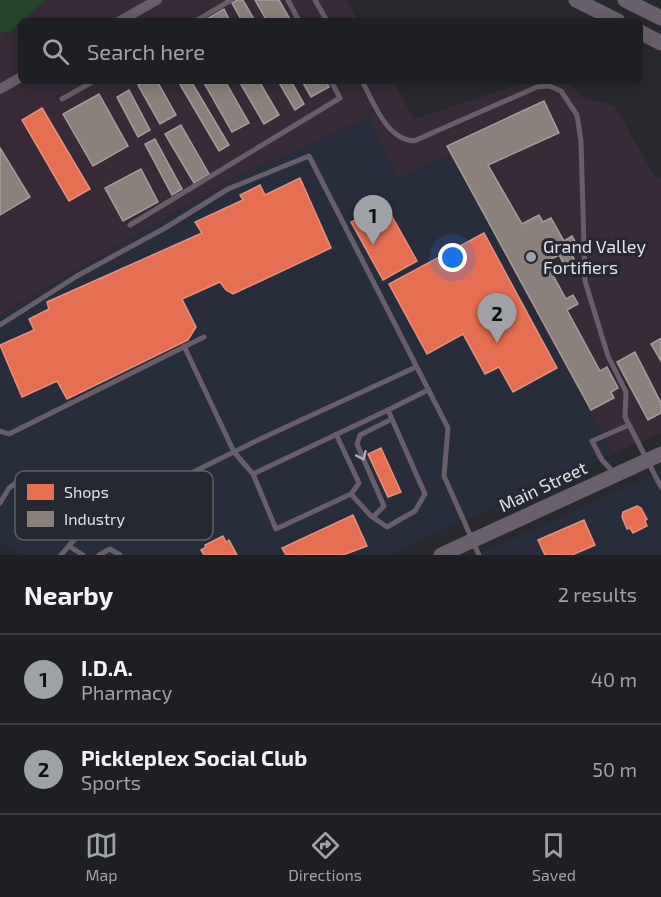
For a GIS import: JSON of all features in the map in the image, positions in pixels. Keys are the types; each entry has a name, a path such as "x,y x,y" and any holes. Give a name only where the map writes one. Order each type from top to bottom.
{"main road":[{"path":"576,0 612,18"},
{"path":"625,0 661,18"},
{"path":"643,34 661,43"},
{"name":"Main Street","path":"441,555 654,457"}],"street":[{"path":"125,18 157,0"},
{"path":"0,89 18,79"}],"lane":[{"path":"201,18 231,0"},
{"path":"288,0 297,18"},
{"path":"315,0 325,18"},
{"path":"62,99 89,84"},
{"path":"130,225 340,98 333,84"},
{"path":"364,84 389,129 398,137 414,141 426,139 537,87 549,86 565,95 577,115 581,141 585,281 608,356 626,392 625,417 654,457 661,487"},
{"path":"0,325 77,276 165,228 228,189 309,156 447,428 444,476 479,555"},
{"path":"0,431 9,434 204,337"},
{"path":"184,346 234,452 253,474 276,529 351,494 359,483 336,434"},
{"path":"195,471 416,367"},
{"path":"253,474 428,390"},
{"path":"351,494 373,517 387,527 415,511 425,494 388,410"},
{"path":"373,517 384,506 357,444 360,435 392,419"},
{"path":"616,475 602,460 592,441 629,424"},
{"path":"0,503 9,488 15,484"},
{"path":"61,555 74,540"},
{"path":"69,546 83,555"},
{"path":"99,555 110,549 120,555"}],"shaded area":[{"path":"0,0 347,0 357,18 18,18 18,84 395,84 414,119 520,84 569,84 582,97 615,106 656,179 661,177 661,433 612,454 449,153 397,178 369,117 234,178 0,315"},
{"path":"369,116 449,153 612,454 387,555 26,555 0,542 0,316 234,178"},
{"path":"661,470 661,555 478,555 639,481"}],"green space":[{"path":"0,0 46,0 25,18 18,18 18,24 9,32 0,33"}],"building: Shops":[{"path":"42,108 90,189 69,201 22,120"},
{"path":"300,178 331,248 233,294 226,290 220,282 182,299 196,327 188,340 67,399 57,381 22,397 0,345 34,330 29,319 49,309 47,302 202,233 195,222 243,200 240,195 260,185 265,195"},
{"path":"385,204 417,261 383,280 351,222"},
{"path":"484,233 557,368 513,392 499,367 485,374 463,334 427,354 389,284"},
{"path":"381,448 401,492 388,497 368,454"},
{"path":"637,506 641,508 647,519 645,521 647,526 633,533 630,528 627,529 622,517 623,512"},
{"path":"353,515 367,546 343,555 286,555 282,548"},
{"path":"584,520 595,545 572,555 545,555 538,540"},
{"path":"223,536 226,542 229,540 237,555 204,555 201,550 206,547 205,545"}],"building: Industry":[{"path":"243,0 253,18 240,18 232,3"},
{"path":"255,0 279,0 289,18 265,18"},
{"path":"224,9 228,18 209,18"},
{"path":"159,84 176,115 160,124 138,85"},
{"path":"180,84 193,84 229,145 219,151"},
{"path":"205,84 227,84 249,123 232,132"},
{"path":"241,84 261,84 279,115 264,124"},
{"path":"280,84 293,84 304,104 295,110"},
{"path":"304,84 328,84 329,87 311,97"},
{"path":"129,90 150,130 138,137 117,97"},
{"path":"99,94 128,146 93,166 63,114"},
{"name":"Grand Valley Fortifiers","path":"544,101 559,133 488,165 522,224 539,215 543,222 551,218 564,241 572,236 577,245 569,250 574,259 564,264 559,255 541,265 543,269 548,266 566,299 573,295 578,304 567,310 600,371 607,367 618,388 611,392 614,398 591,410 447,146"},
{"path":"181,125 209,174 194,183 165,134"},
{"path":"155,139 182,189 172,195 145,144"},
{"path":"0,148 30,197 0,215"},
{"path":"141,169 158,202 123,221 105,188"},
{"path":"661,338 661,361 651,344"},
{"path":"635,352 661,403 661,413 648,420 617,362"}],"place":[{"name":"I.D.A.","path":"373,245"},
{"name":"Grand Valley Fortifiers","path":"531,257"},
{"name":"Pickleplex Social Club","path":"497,343"}]}
